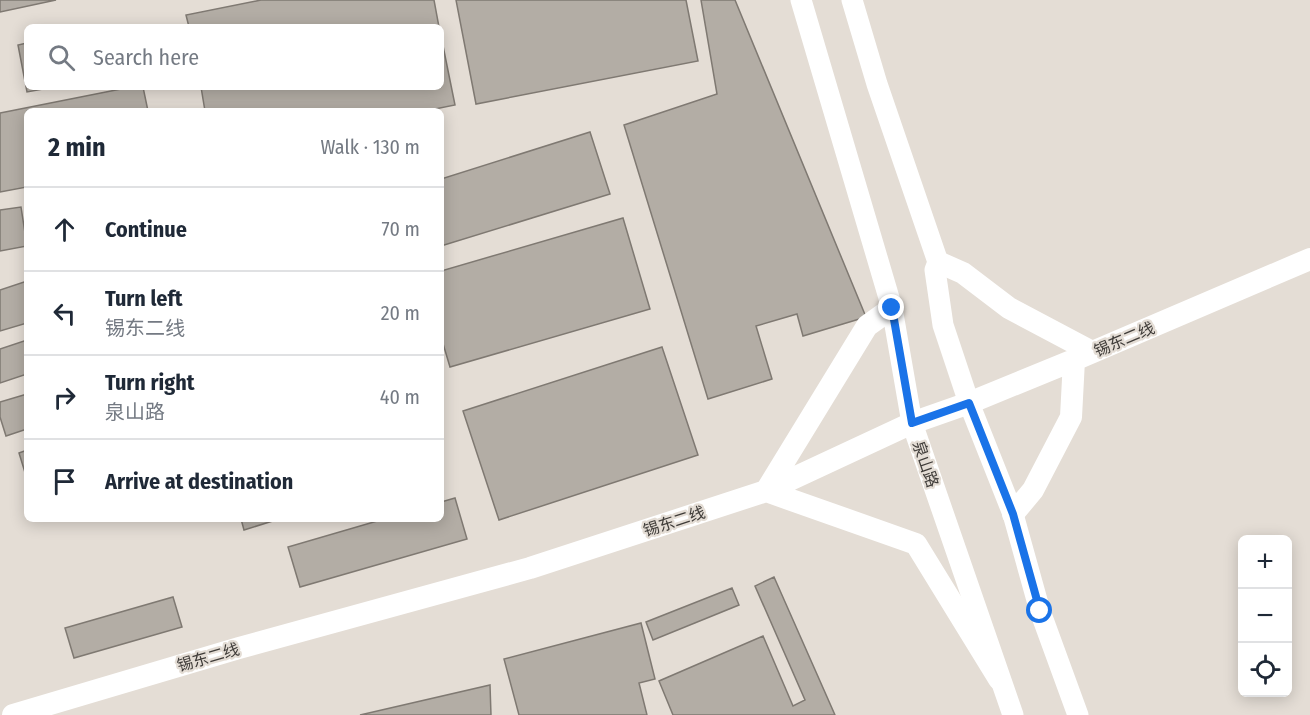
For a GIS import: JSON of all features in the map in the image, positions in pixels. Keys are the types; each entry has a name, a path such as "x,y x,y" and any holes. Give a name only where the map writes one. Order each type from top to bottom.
{"main road":[{"name":"锡东二线","path":"13,715 239,648 530,568 766,491 912,423 969,403 1310,259"},
{"path":"938,262 963,273 1009,308 1083,356 1071,417 1033,490 1013,514"},
{"path":"892,308 867,326 766,491 916,544 999,679"}],"street":[{"name":"泉山路","path":"801,0 892,308 912,423 1013,715"},
{"path":"852,0 877,84 938,262 935,270 943,325 969,403 1013,514 1040,611 1078,715"}],"building":[{"path":"0,0 56,0 0,12"},
{"path":"261,0 434,0 438,24 188,24 186,15"},
{"path":"456,0 686,0 698,61 476,104"},
{"path":"701,0 735,0 866,317 803,336 797,314 756,326 772,379 708,399 624,125 717,94"},
{"path":"24,44 24,76 18,45"},
{"path":"444,51 455,105 440,108 204,108 202,90 444,90"},
{"path":"116,90 144,90 147,108 25,108"},
{"path":"24,108 24,188 0,192 0,113"},
{"path":"590,132 610,194 444,245 444,178"},
{"path":"21,207 24,247 0,251 0,210"},
{"path":"623,218 650,309 450,367 444,347 444,270"},
{"path":"24,282 24,324 0,331 0,290"},
{"path":"24,341 24,375 0,383 0,349"},
{"path":"662,347 698,455 499,520 463,411"},
{"path":"24,395 24,430 6,436 0,417 0,402"},
{"path":"24,451 24,469 19,453"},
{"path":"455,498 467,539 300,587 288,547 374,522 444,522 444,501"},
{"path":"242,522 269,522 244,530"},
{"path":"774,577 835,715 673,715 659,681 763,636 793,706 805,700 755,586"},
{"path":"732,588 739,605 653,640 646,622"},
{"path":"173,597 182,627 74,658 65,628"},
{"path":"641,623 655,679 639,683 647,715 519,715 504,659"},
{"path":"490,685 491,715 360,715"}],"route":[{"path":"892,308 912,423 969,403 1013,514 1040,611"}]}
